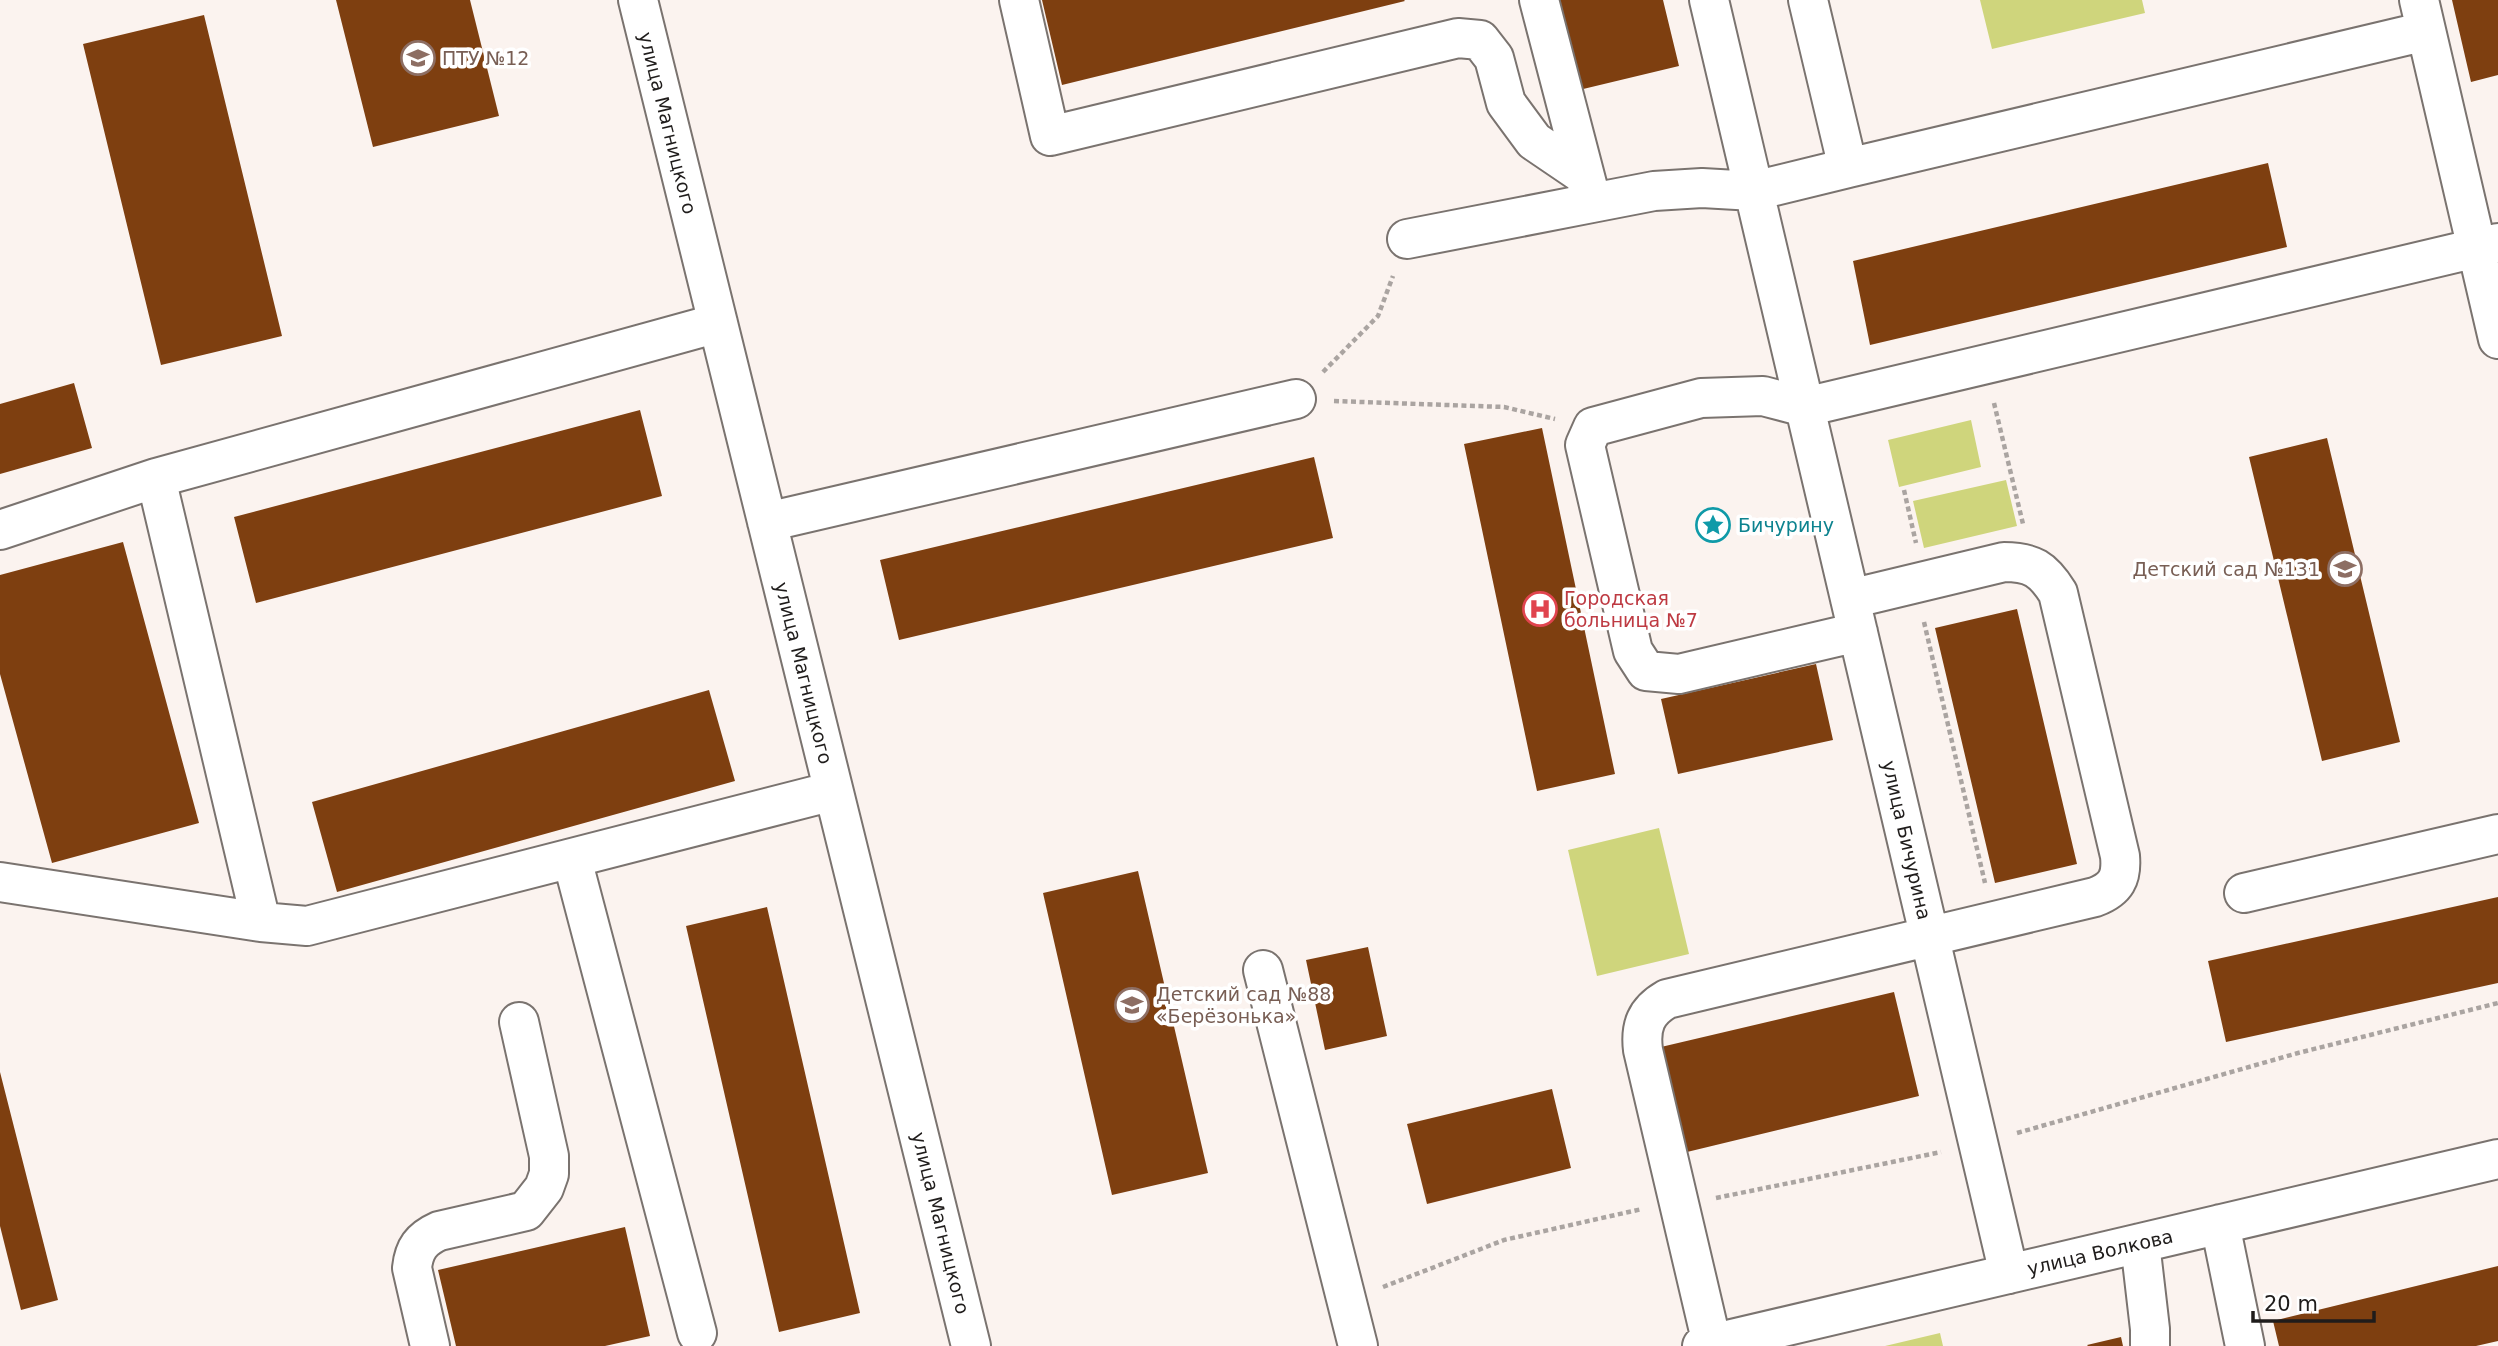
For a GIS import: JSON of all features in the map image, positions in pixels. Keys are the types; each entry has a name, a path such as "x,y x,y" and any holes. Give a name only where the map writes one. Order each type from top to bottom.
{"street":[{"path":"1019,0 1050,136 1458,38 1480,40 1494,58 1506,103 1534,141 1588,189"},
{"path":"1539,0 1588,189"},
{"name":"улица Бичурина","path":"1709,0 2009,1274"},
{"path":"1808,0 1848,168"},
{"name":"улица Магницкого","path":"641,1 971,1346"},
{"path":"1407,239 1588,189 1654,191 1702,188 1754,191 2423,16 2487,246 2498,339"},
{"path":"1707,1345 1643,1050 1643,1022 1655,1006 1667,999 2095,897 2109,891 2117,883 2121,871 2120,856 2058,593 2050,579 2032,566 2021,562 2004,562 1920,582 1854,615 1679,674 1646,671 1633,651 1585,445 1593,427 1701,398 1763,396 1805,407 2487,246"},
{"path":"0,530 156,478 718,323"},
{"path":"767,522 1296,399"},
{"path":"156,478 261,922"},
{"path":"0,882 261,922 307,926 833,791"},
{"path":"2244,893 2498,834"},
{"path":"572,859 697,1334"},
{"path":"1263,971 1358,1346"},
{"path":"430,1346 412,1268 413,1255 419,1245 426,1237 439,1231 526,1211 537,1199 548,1174 549,1156 519,1023"},
{"name":"улица Волкова","path":"1707,1345 2498,1159"},
{"path":"2220,1224 2245,1346"},
{"path":"2140,1243 2150,1346"}],"path":[{"path":"1296,399 1378,316 1407,239"},
{"path":"1985,364 2032,566"},
{"path":"1296,399 1504,407 1593,427"},
{"path":"1904,490 1920,582 1994,921"},
{"path":"1978,1145 2298,1053 2498,1003"}],"green space":[{"path":"1980,0 2142,0 2145,13 1992,49"},
{"path":"1971,420 1981,467 1899,487 1888,440"},
{"path":"2006,480 2017,526 1924,548 1913,501"},
{"path":"1659,828 1689,954 1597,976 1568,850"},
{"path":"1940,1333 1943,1346 1885,1346"}],"building":[{"name":"ПТУ №12","path":"336,0 470,0 499,116 373,147"},
{"path":"1042,0 1404,0 1405,1 1062,85"},
{"path":"1557,0 1663,0 1679,66 1579,90"},
{"path":"2452,0 2498,0 2498,75 2471,82"},
{"path":"204,15 282,336 161,365 83,44"},
{"path":"2268,163 2287,247 1870,345 1853,261"},
{"path":"74,383 92,448 0,474 0,404"},
{"path":"640,410 662,496 256,603 234,517"},
{"name":"Городская больница №7","path":"1542,428 1615,774 1537,791 1464,444"},
{"path":"2327,438 2400,742 2322,761 2249,457"},
{"path":"1314,457 1333,538 899,640 880,560"},
{"path":"123,542 199,823 52,863 0,674 0,575"},
{"path":"2017,609 2077,864 1995,883 1935,628"},
{"path":"1816,664 1833,740 1678,774 1661,699"},
{"path":"709,690 735,781 337,892 312,802"},
{"path":"1138,871 1208,1173 1112,1195 1043,893"},
{"path":"2498,897 2498,983 2226,1042 2208,961"},
{"path":"767,907 860,1313 779,1332 686,926"},
{"path":"1368,947 1387,1036 1325,1050 1306,960"},
{"path":"1894,992 1919,1096 1687,1152 1661,1047"},
{"path":"0,1072 58,1300 21,1310 0,1226"},
{"path":"1552,1089 1571,1168 1427,1204 1407,1124"},
{"path":"625,1227 650,1336 605,1346 456,1346 438,1270"},
{"path":"2498,1266 2498,1341 2476,1346 2279,1346 2273,1321"},
{"path":"2121,1337 2123,1346 2087,1345"}],"place":[{"name":"ПТУ №12","path":"418,58"},
{"name":"Бичурину","path":"1713,525"},
{"name":"Детский сад №131","path":"2345,569"},
{"name":"Городская больница №7","path":"1540,609"},
{"name":"Детский сад №88 «Берёзонька»","path":"1132,1005"}]}
